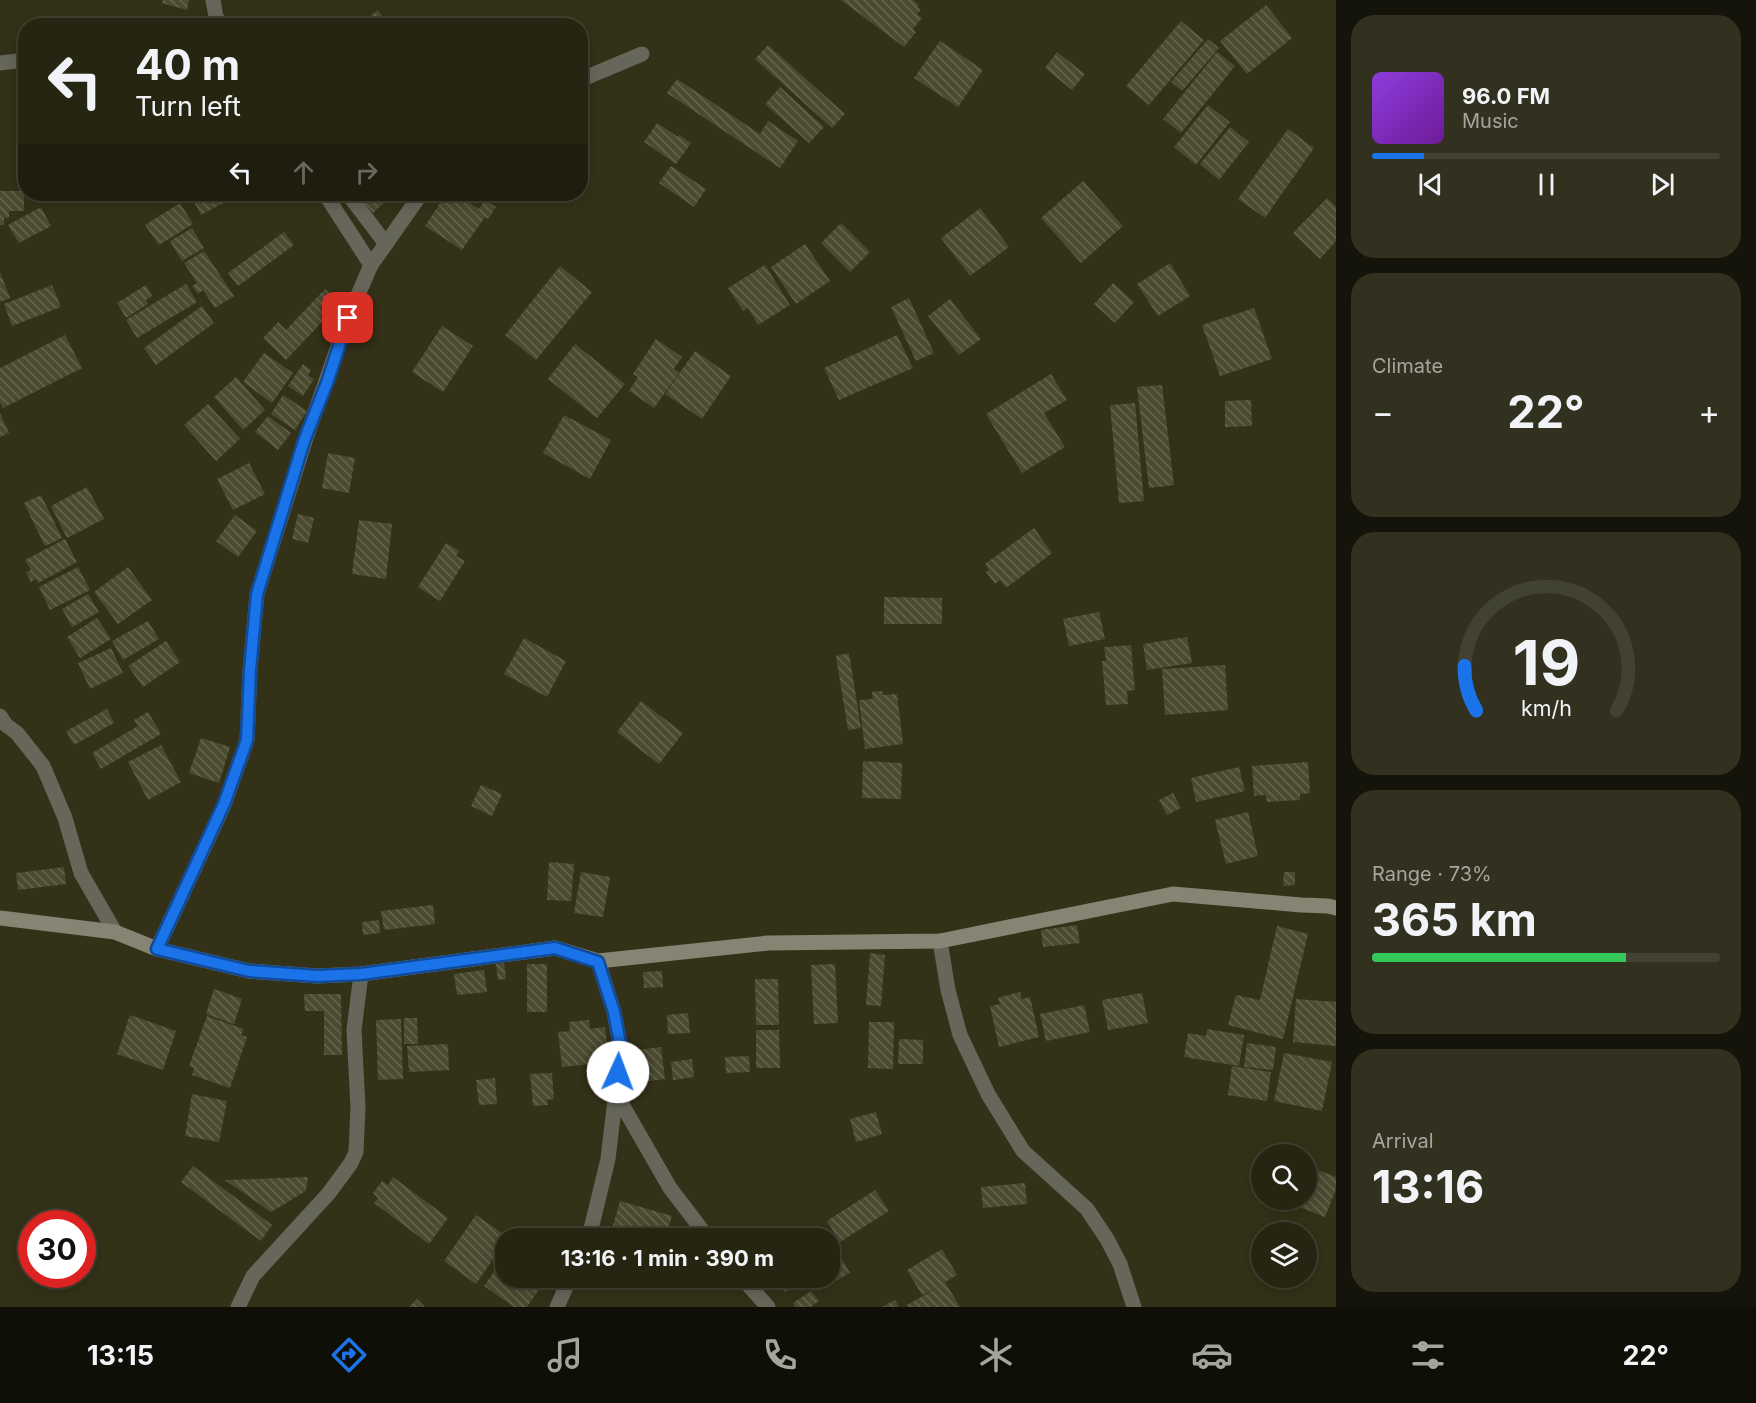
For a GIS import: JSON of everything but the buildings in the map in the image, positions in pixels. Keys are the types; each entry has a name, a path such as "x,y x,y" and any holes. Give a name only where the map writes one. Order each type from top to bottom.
{"street":[{"path":"213,0 217,18"},
{"path":"588,77 642,54"},
{"path":"0,63 18,61"},
{"path":"330,201 371,265"},
{"path":"353,201 386,244"},
{"path":"157,949 224,804 247,740 257,594 304,441 328,380 348,318 371,265 416,201"},
{"path":"0,716 6,725 17,733 43,766 65,819 81,873 115,932"},
{"path":"0,918 115,932 157,949 249,971 317,976 361,974 555,948 598,962 768,943 940,941 1173,894 1336,908"},
{"path":"940,941 948,990 960,1035 988,1094 1023,1151 1087,1209 1120,1264 1134,1307"},
{"path":"591,1228 608,1159 621,1049 614,1012 598,962"},
{"path":"238,1307 252,1276 329,1192 351,1163 356,1152 358,1107 354,1030 361,974"},
{"path":"616,1094 670,1188 701,1228"},
{"path":"557,1307 566,1288"},
{"path":"751,1288 768,1307"}],"route":[{"path":"348,318 328,380 304,441 257,594 247,740 224,804 157,949 249,971 317,976 361,974 555,948 598,962 614,1012 621,1049 618,1072"}]}
